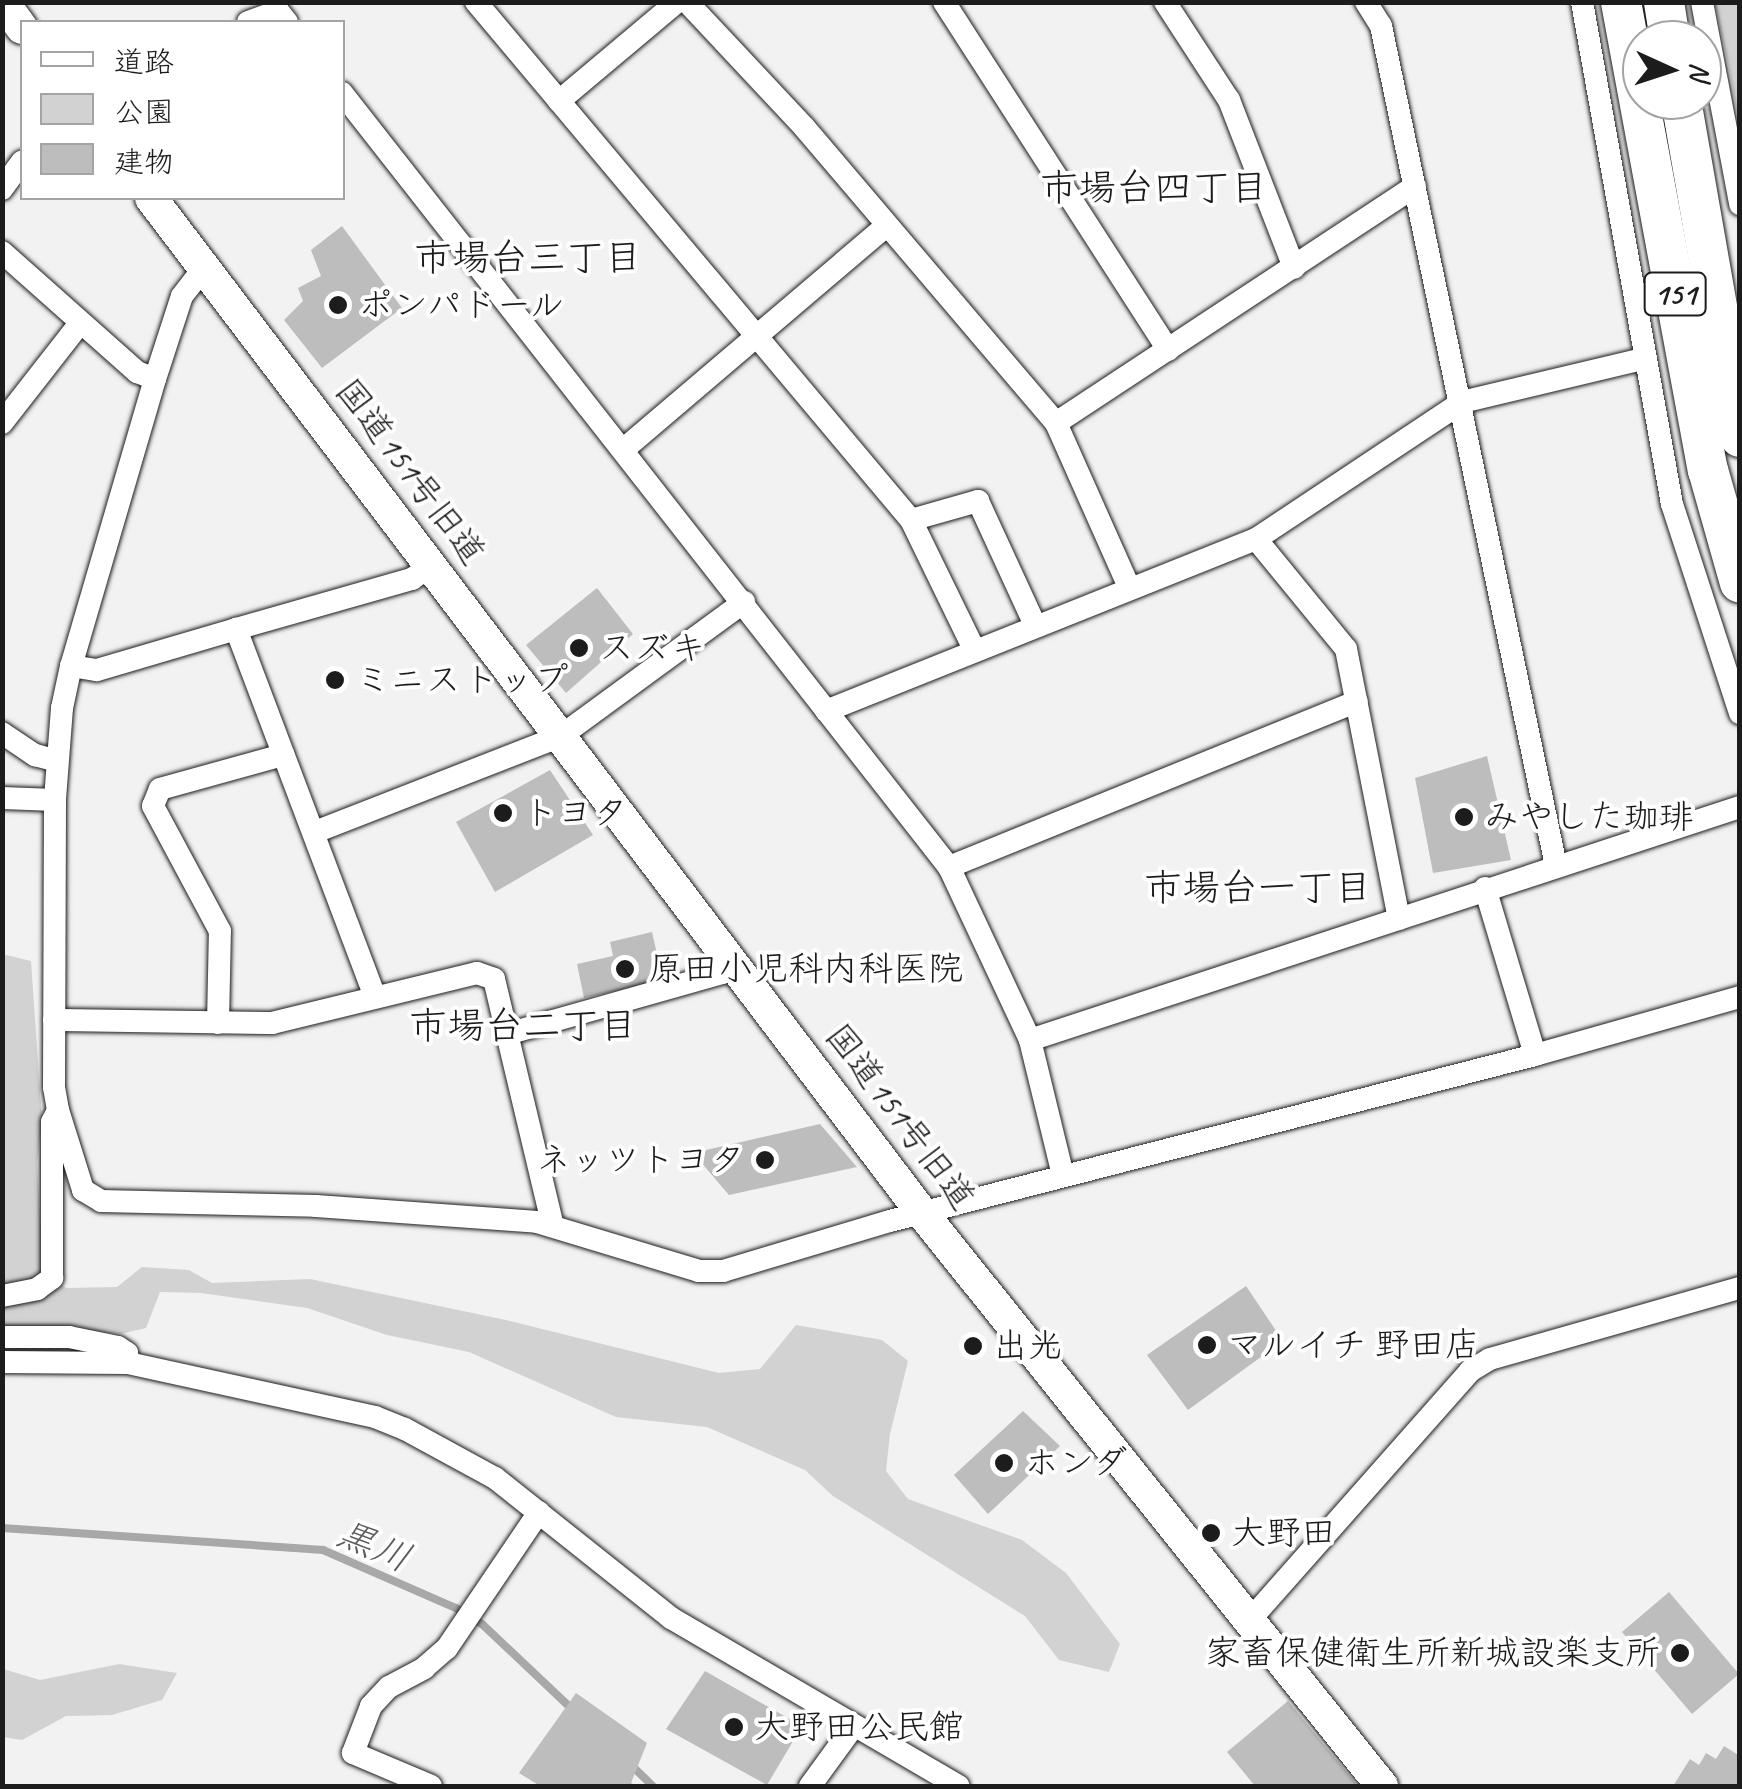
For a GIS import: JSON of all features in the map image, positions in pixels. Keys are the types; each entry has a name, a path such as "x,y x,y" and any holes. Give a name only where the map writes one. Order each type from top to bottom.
{"highway":[{"name":"151","path":"1620,2 1708,470 1740,583"},
{"name":"151","path":"1685,120 1740,436"}],"street":[{"path":"3,2 20,25"},
{"path":"476,2 911,520 974,649"},
{"path":"558,100 677,2"},
{"path":"687,2 804,128 1056,423 1129,587"},
{"path":"944,2 1168,350"},
{"path":"1164,2 1229,100 1294,268"},
{"path":"1366,2 1381,26 1556,866"},
{"path":"1582,2 1642,359 1672,504 1740,714"},
{"path":"1702,2 1740,204"},
{"path":"255,20 282,12"},
{"path":"345,96 949,867 1030,1040 1063,1175"},
{"path":"2,189 20,164"},
{"path":"1056,423 1415,186"},
{"name":"国道151号旧道","path":"153,200 922,1214 1382,1786"},
{"path":"624,449 886,226"},
{"path":"2,252 136,372 154,379"},
{"path":"204,268 182,296 154,379 71,666 57,761 54,1020 58,1110 83,1190 101,1201 316,1206 552,1224 699,1271 723,1271 1063,1175 1535,1055 1740,997"},
{"path":"2,423 80,323"},
{"path":"826,711 1256,539 1462,402 1642,359"},
{"path":"911,520 978,501 1035,625"},
{"path":"1256,539 1346,649 1399,919"},
{"path":"71,666 97,670 412,578 432,565"},
{"path":"315,832 560,736 744,602"},
{"path":"236,629 376,997"},
{"path":"949,867 1358,702"},
{"path":"2,733 35,755 57,761"},
{"path":"218,1023 220,931 152,806 160,789 283,755"},
{"path":"2,798 56,800"},
{"path":"1030,1040 1485,888 1740,808"},
{"path":"1485,888 1535,1055"},
{"path":"508,1034 722,973 735,964"},
{"path":"54,1020 272,1024 478,973 494,979 552,1224"},
{"path":"2,1296 38,1289 52,1278 52,1122 58,1110"},
{"path":"1249,1621 1470,1372 1490,1359 1740,1288"},
{"path":"2,1337 69,1338 118,1347 127,1353 128,1363"},
{"path":"2,1362 128,1363 375,1417 473,1465 539,1512 671,1618 853,1728 960,1786"},
{"path":"431,1786 352,1753 371,1706 389,1687 424,1668 468,1618 539,1512"},
{"path":"810,1786 853,1728"}],"green space":[{"path":"1715,3 1739,3 1739,125 1722,20 1719,20"},
{"path":"2,954 31,961 42,1120 37,1163 43,1269 66,1288 117,1287 142,1267 189,1270 212,1283 310,1279 506,1320 719,1373 760,1369 796,1325 882,1340 908,1361 890,1434 886,1471 908,1499 1022,1540 1066,1573 1120,1644 1109,1672 1059,1660 1025,1616 833,1496 805,1470 707,1427 616,1417 469,1352 387,1335 307,1308 201,1293 160,1292 146,1328 120,1334 74,1329 58,1351 3,1354"},
{"path":"119,1664 177,1673 162,1700 112,1715 66,1716 22,1740 3,1737 3,1669 40,1680"}],"building":[{"path":"342,226 402,308 322,368 284,320 303,301 298,288 321,276 311,250"},
{"path":"597,588 633,634 566,693 526,645"},
{"path":"1487,756 1511,860 1433,873 1415,778"},
{"path":"550,770 593,835 495,892 456,822"},
{"path":"652,932 663,980 584,998 577,964 613,956 610,942"},
{"path":"820,1124 857,1167 729,1195 693,1153"},
{"path":"1246,1286 1283,1341 1188,1410 1147,1355"},
{"path":"1023,1411 1060,1446 988,1514 954,1475"},
{"name":"家畜保健衛生所新城設楽支所","path":"1669,1592 1739,1674 1692,1714 1622,1632"},
{"name":"大野田公民館","path":"705,1671 802,1726 767,1785 666,1729"},
{"path":"576,1693 647,1743 631,1783 637,1786 540,1786 519,1773"},
{"path":"1288,1701 1358,1786 1255,1786 1227,1752"},
{"path":"1724,1746 1740,1756 1740,1786 1673,1786 1690,1759 1699,1765 1706,1753 1716,1759"}],"waterway":[{"name":"黒川","path":"2,1528 323,1550 456,1608 482,1624 574,1711"},
{"name":"黒川","path":"631,1765 653,1786"}],"place":[{"name":"ポンパドール","path":"338,305"},
{"name":"スズキ","path":"579,648"},
{"name":"ミニストップ","path":"335,680"},
{"name":"トヨタ","path":"503,813"},
{"name":"みやした珈琲","path":"1464,817"},
{"name":"原田小児科内科医院","path":"625,969"},
{"name":"ネッツトヨタ","path":"765,1160"},
{"name":"マルイチ 野田店","path":"1207,1345"},
{"name":"出光","path":"973,1346"},
{"name":"ホンダ","path":"1004,1463"},
{"name":"大野田","path":"1211,1533"},
{"name":"家畜保健衛生所新城設楽支所","path":"1680,1653"},
{"name":"大野田公民館","path":"734,1727"}],"district":[{"name":"市場台四丁目","path":"1154,188"},
{"name":"市場台三丁目","path":"528,258"},
{"name":"市場台一丁目","path":"1258,888"},
{"name":"市場台二丁目","path":"523,1026"}]}
